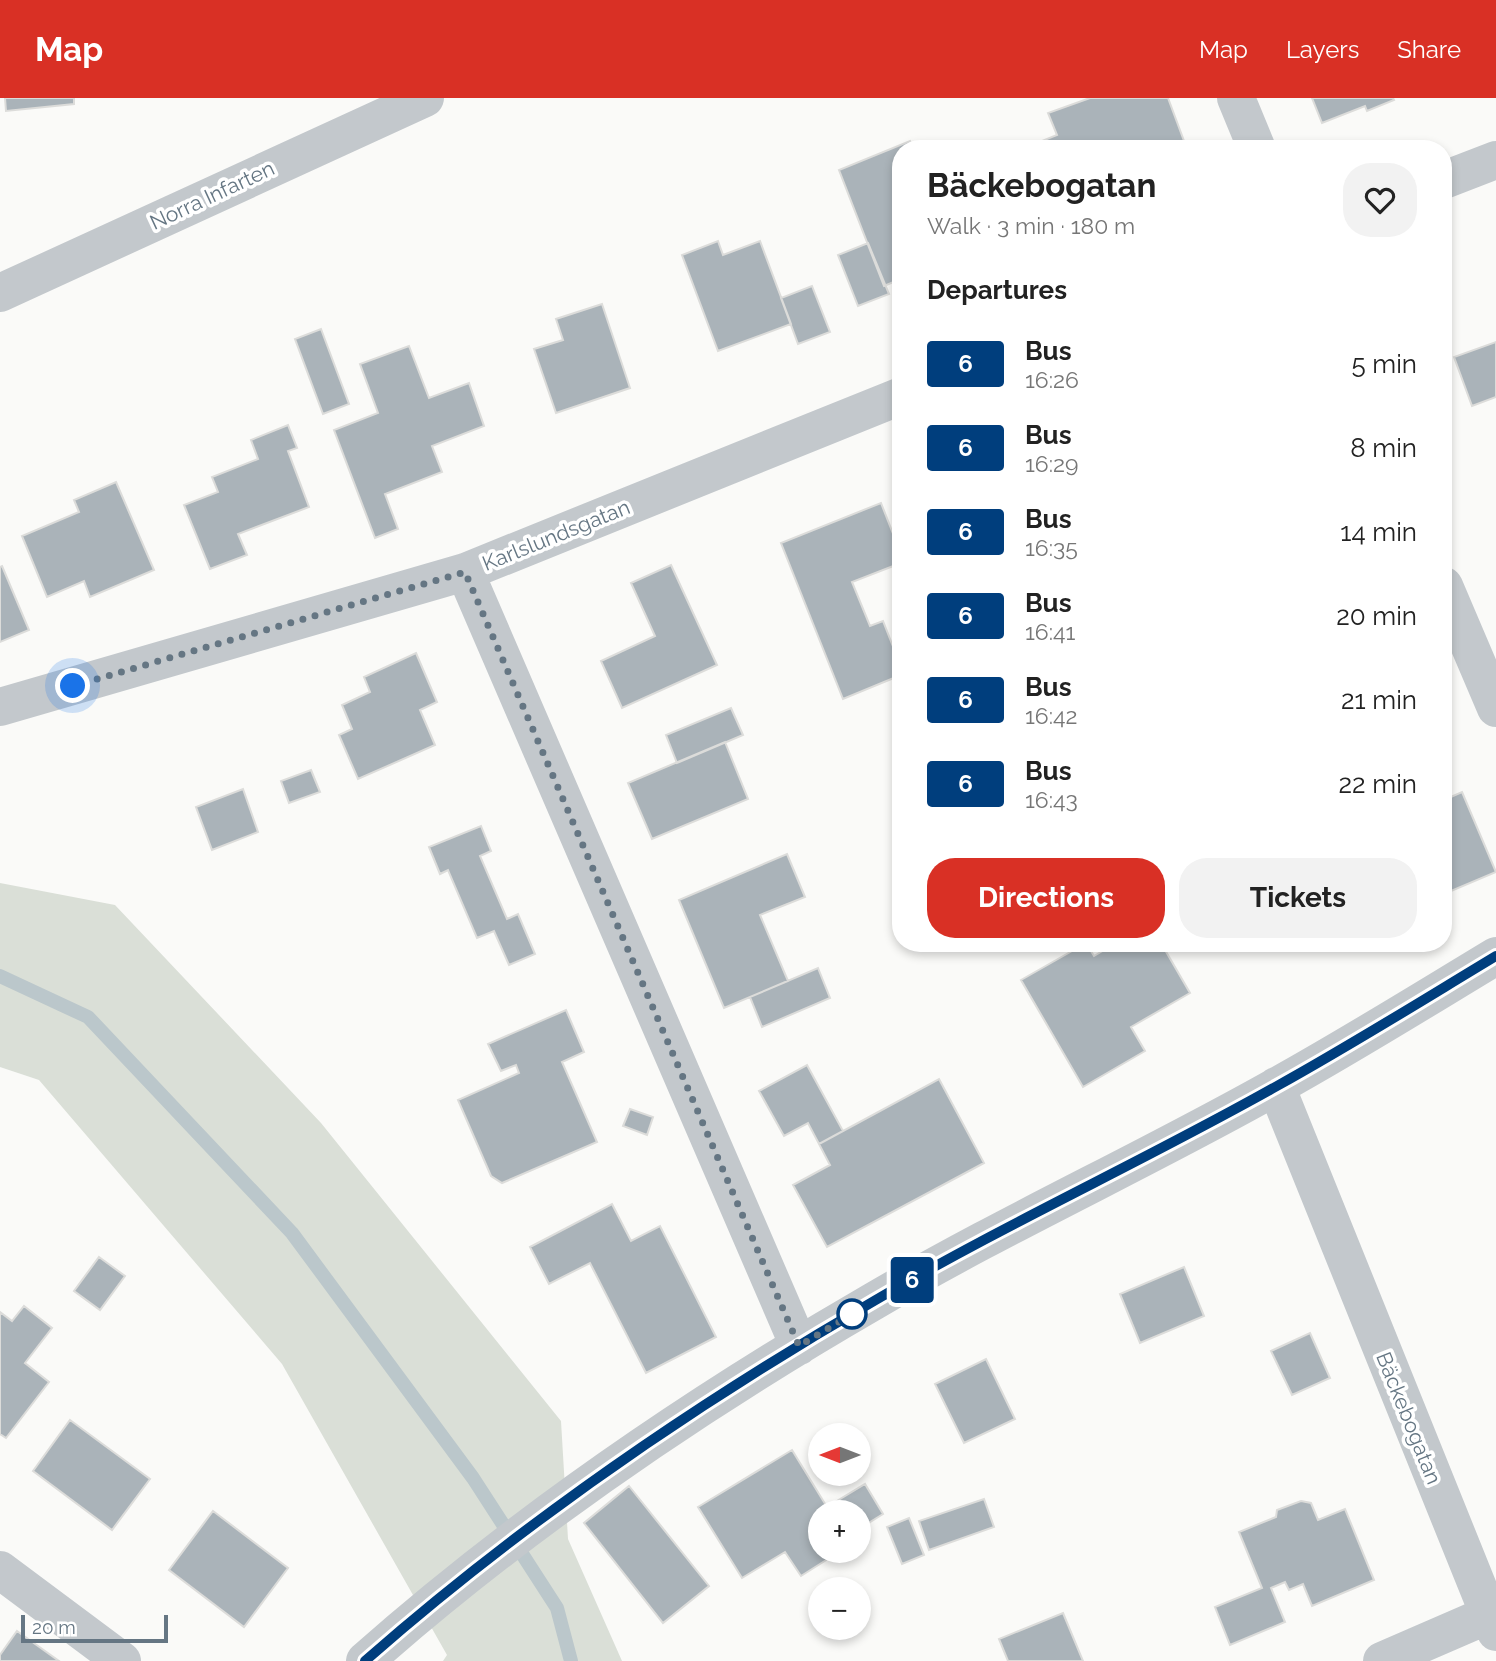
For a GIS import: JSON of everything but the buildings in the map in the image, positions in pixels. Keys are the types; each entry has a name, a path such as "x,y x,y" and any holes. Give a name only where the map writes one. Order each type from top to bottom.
{"street":[{"name":"Norra Infarten","path":"0,293 425,98"},
{"path":"1236,98 1253,140"},
{"path":"1452,177 1496,160"},
{"name":"Karlslundsgatan","path":"0,707 465,572 892,400"},
{"path":"465,572 799,1346"},
{"path":"1452,605 1496,708"},
{"path":"365,1661 440,1595 597,1478 799,1346 876,1299 1276,1086 1496,956"},
{"name":"Bäckebogatan","path":"1276,1086 1492,1624"},
{"path":"0,1570 122,1661"},
{"path":"1382,1661 1492,1624"}],"shaded area":[{"path":"0,883 115,905 321,1123 561,1421 568,1539 622,1661 443,1661 447,1655 282,1364 39,1080 0,1067"}],"waterway":[{"path":"0,976 88,1017 292,1233 473,1478 557,1608 571,1661"}],"bus line":[{"name":"6","path":"365,1661 440,1595 597,1478 799,1346 876,1299 1276,1086 1496,956"}],"route":[{"path":"73,686 465,572 799,1346 857,1311 852,1314"}]}
